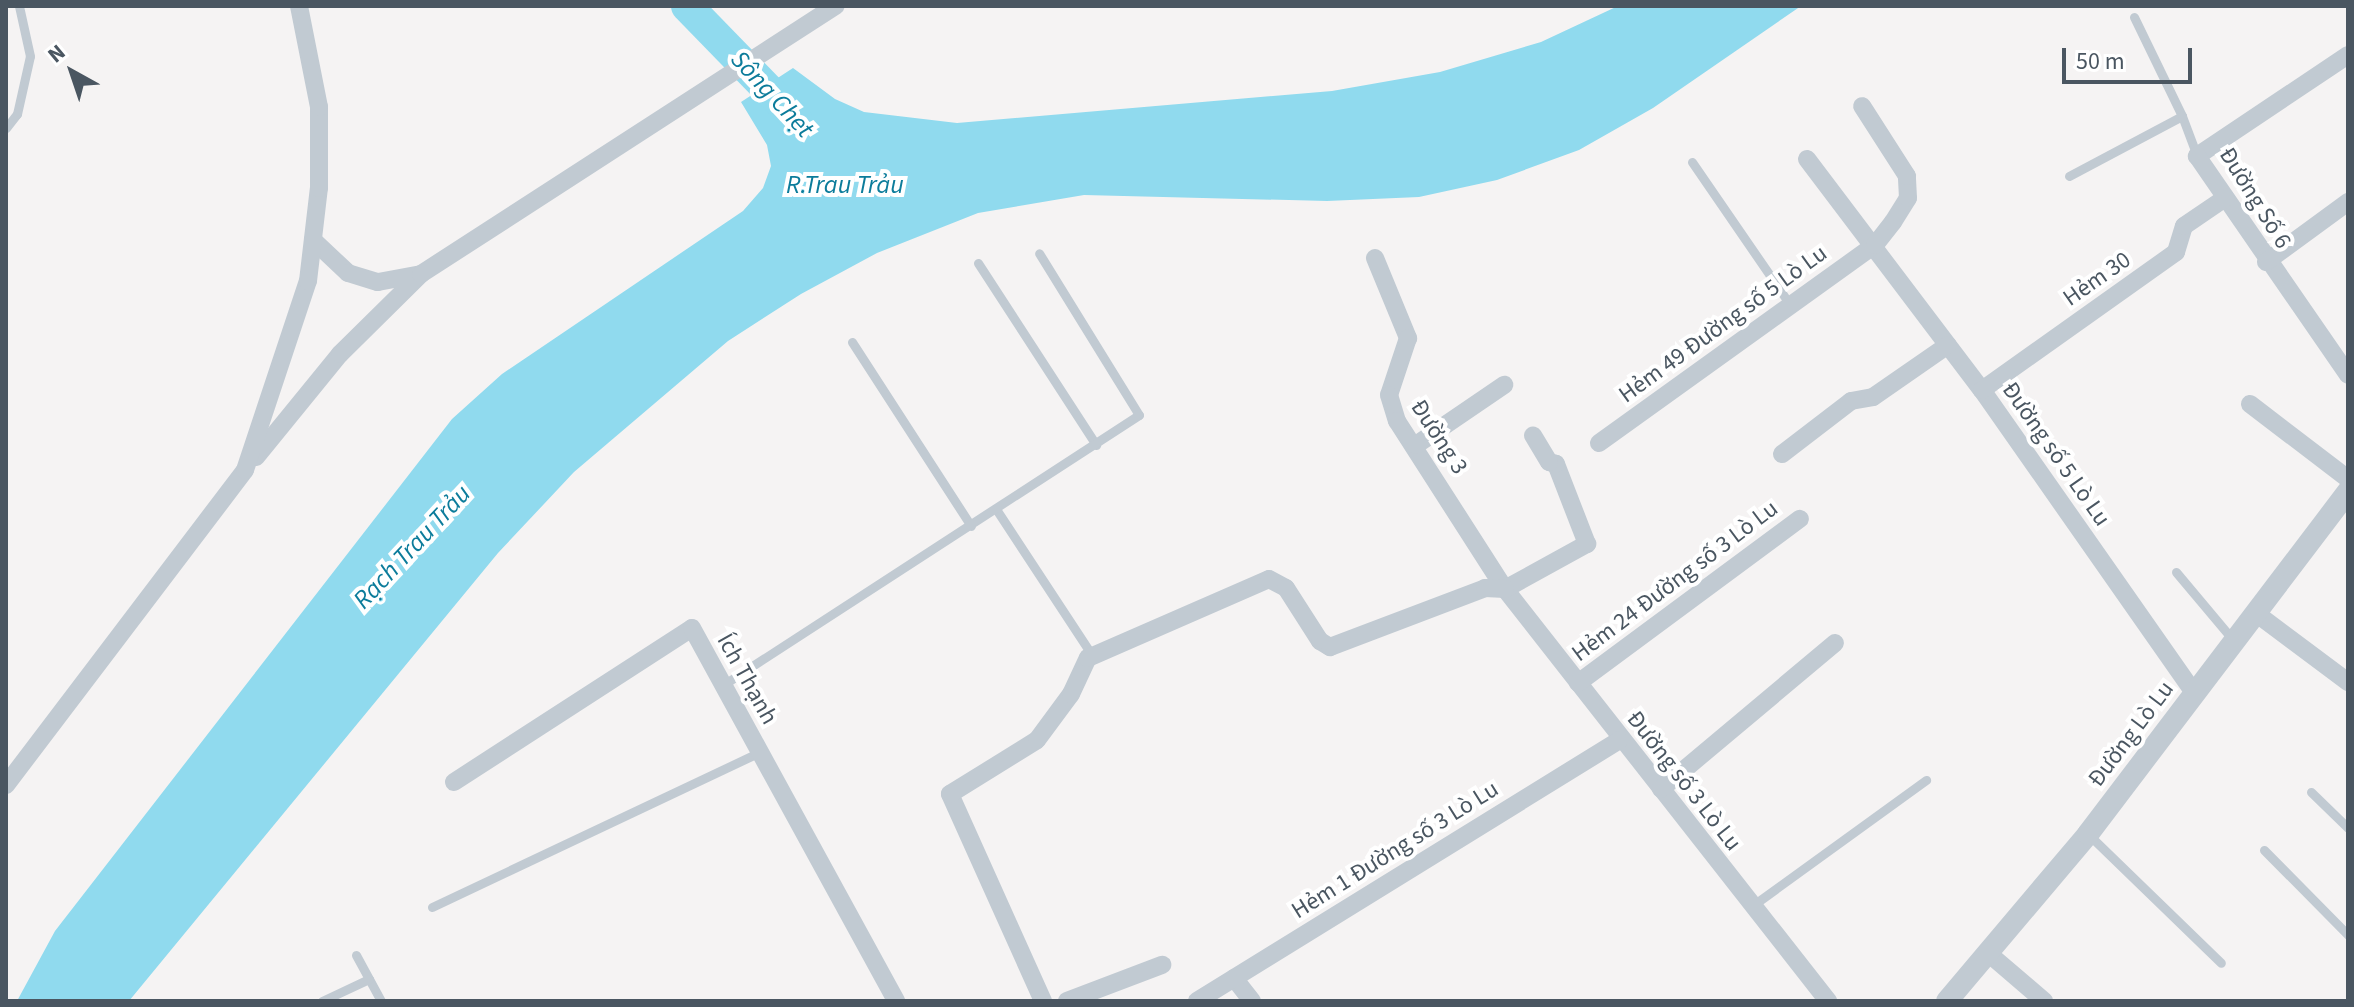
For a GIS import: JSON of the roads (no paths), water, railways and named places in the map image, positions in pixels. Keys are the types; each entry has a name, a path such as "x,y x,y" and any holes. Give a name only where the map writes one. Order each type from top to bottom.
{"street":[{"path":"245,470 308,281 313,240 319,107 299,6"},
{"path":"6,785 245,470 340,354 421,274 836,6"},
{"name":"Đường Số 6","path":"2348,55 2197,156 2266,262 2348,375"},
{"name":"Hẻm 49 Đường số 5 Lò Lu","path":"1599,443 1789,303 1875,245 1906,203 1909,189 1903,170 1862,106"},
{"name":"Đường số 5 Lò Lu","path":"1807,159 1982,390 2195,694"},
{"name":"Hẻm 30","path":"1982,390 2176,252 2184,226 2225,198"},
{"path":"2266,262 2348,202"},
{"path":"313,240 348,273 378,282 421,274"},
{"name":"Đường 3","path":"1375,258 1408,338 1389,402 1505,589"},
{"path":"1782,454 1842,407 1873,397 1948,345"},
{"path":"1416,445 1504,385"},
{"path":"2250,404 2348,479"},
{"path":"1043,1001 950,794 1037,740 1092,655 1269,579 1286,588 1320,641 1330,647 1485,588 1505,589 1587,544 1556,464 1549,462 1533,435"},
{"name":"Đường Lò Lu","path":"1947,1001 2088,834 2348,492"},
{"name":"Hẻm 24 Đường số 3 Lò Lu","path":"1578,683 1800,519"},
{"name":"Đường số 3 Lò Lu","path":"1505,589 1619,740 1828,1001"},
{"path":"2257,614 2348,682"},
{"name":"Ích Thạnh","path":"454,782 692,628 896,1001"},
{"path":"1661,789 1835,643"},
{"name":"Hẻm 1 Đường số 3 Lò Lu","path":"1197,1001 1619,740"},
{"path":"1988,953 2044,1001"},
{"path":"1073,999 1162,965"},
{"path":"1234,978 1252,1001"}],"lane":[{"path":"6,128 17,114 30,56 19,6"},
{"path":"2134,17 2182,116 2197,156"},
{"path":"2069,176 2182,116"},
{"path":"1692,162 1789,303"},
{"path":"723,685 1133,422 1139,412 1039,253"},
{"path":"978,263 1096,445"},
{"path":"852,342 971,526"},
{"path":"996,509 1092,655"},
{"path":"2176,572 2235,642"},
{"path":"432,907 760,752"},
{"path":"1752,906 1926,780"},
{"path":"2311,792 2348,828"},
{"path":"2088,834 2221,963"},
{"path":"2264,850 2348,935"},
{"path":"356,955 381,1001"},
{"path":"322,1001 369,979"}],"water":[{"name":"R.Trau Trảu","path":"1618,6 1801,6 1653,108 1579,150 1497,180 1419,197 1327,201 1084,195 978,213 877,253 801,294 728,341 574,472 498,553 129,1001 17,1001 55,931 452,419 502,374 743,211 763,188 771,166 767,145 741,102 793,68 835,99 864,112 957,123 1332,91 1440,72 1541,42"}],"waterway":[{"name":"Sông Chẹt","path":"687,6 796,118"}],"water label":[{"name":"Rạch Trau Trảu","path":"412,547"}]}
